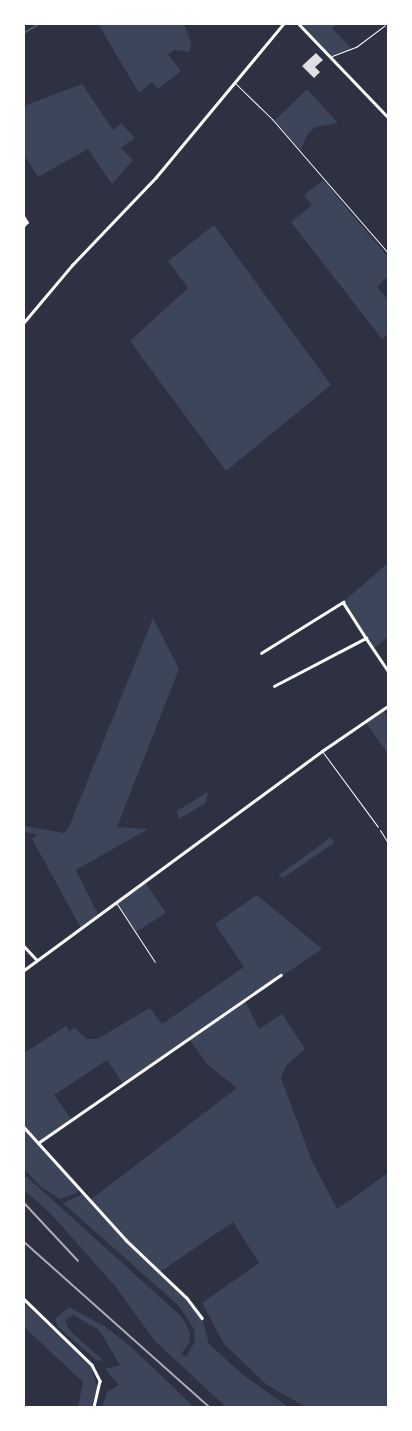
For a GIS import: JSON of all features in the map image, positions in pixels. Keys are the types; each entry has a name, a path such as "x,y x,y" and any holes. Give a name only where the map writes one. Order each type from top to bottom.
{"street":[{"path":"24,322 72,265 156,178 283,24"},
{"path":"299,24 388,117"},
{"path":"24,217 27,222 24,226"},
{"path":"261,653 343,602 388,671"},
{"path":"274,686 366,638"},
{"path":"24,970 322,750 388,706"},
{"path":"24,946 37,960"},
{"path":"38,1143 281,975"},
{"path":"24,1127 126,1240 187,1298 202,1318"},
{"path":"24,1298 92,1365 100,1381 94,1407"}],"lane":[{"path":"332,57 356,47 385,25"},
{"path":"235,82 274,121 388,253"},
{"path":"322,750 378,827"},
{"path":"117,903 155,962"}],"path":[{"path":"378,827 388,842"}],"shaded area":[{"path":"98,24 184,24 191,42 190,52 175,50 168,54 181,71 158,89 152,82 139,93"},
{"path":"299,24 337,24 332,28 352,49 331,57"},
{"path":"82,84 113,130 121,123 135,138 121,148 133,160 112,184 88,149 38,177 24,155 24,106"},
{"path":"307,89 338,123 315,127 307,135 300,151 274,121"},
{"path":"323,180 388,257 388,276 377,287 388,300 388,334 382,339 291,222 312,205 304,195"},
{"path":"214,225 331,385 226,471 130,341 188,288 168,261"},
{"path":"388,563 388,637 373,649 343,602"},
{"path":"153,618 179,669 117,827 148,829 76,870 99,916 81,928 32,839 37,834 24,832 24,826 64,833 69,827"},
{"path":"383,710 388,718 388,754 365,721"},
{"path":"208,792 206,803 179,819 177,811"},
{"path":"331,837 334,843 283,878 279,875"},
{"path":"145,882 166,913 136,932 117,903"},
{"path":"257,895 322,949 245,1001 259,1029 282,1014 305,1049 286,1066 281,1078 312,1161 337,1209 388,1173 388,1407 306,1407 267,1385 224,1344 202,1303 259,1263 233,1222 160,1272 187,1298 202,1318 209,1344 242,1374 288,1407 226,1407 155,1341 115,1286 51,1214 24,1190 24,1177 27,1177 183,1318 190,1333 189,1343 181,1355 187,1356 195,1341 194,1329 179,1306 63,1203 84,1193 90,1200 237,1088 208,1065 189,1039 123,1084 107,1060 54,1095 72,1120 38,1143 79,1188 77,1193 60,1199 40,1186 24,1169 24,1053 66,1026 69,1031 75,1028 86,1039 97,1039 150,1008 162,1024 244,967 215,924"},
{"path":"24,1303 91,1367 97,1386 92,1407 78,1407 83,1382 24,1327"},
{"path":"69,1307 104,1326 129,1345 194,1407 102,1407 107,1392 119,1385 105,1369 120,1365 99,1330 73,1315 65,1321 69,1330 104,1361 96,1360 58,1327 55,1319"}],"building":[{"path":"316,53 323,60 315,67 320,72 314,78 302,66"}],"waterway":[{"path":"24,33 39,24"}],"railway":[{"path":"24,1203 78,1261"},
{"path":"24,1242 209,1407"}]}
